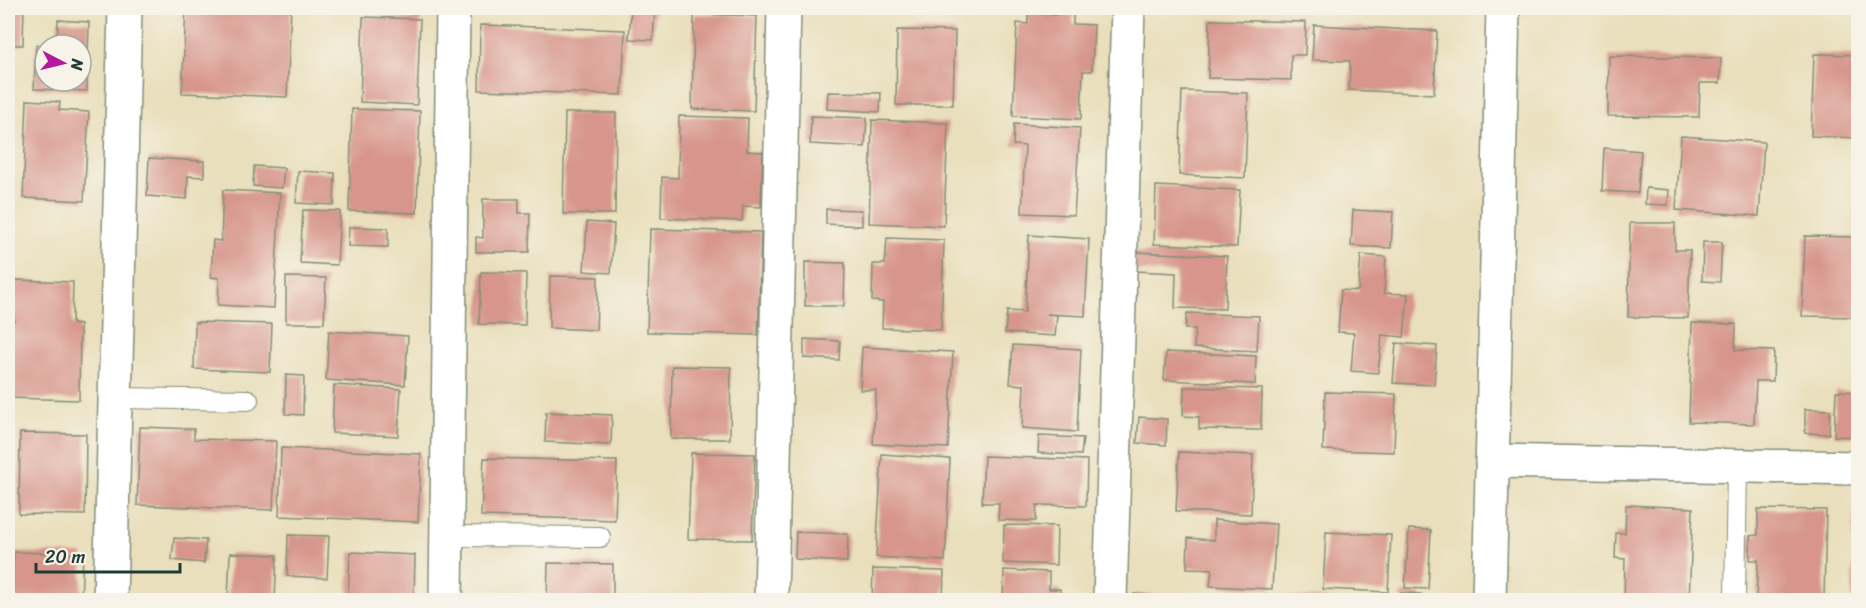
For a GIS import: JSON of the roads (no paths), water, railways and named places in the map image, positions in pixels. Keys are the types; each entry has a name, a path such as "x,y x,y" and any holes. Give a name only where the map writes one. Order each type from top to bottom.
{"street":[{"path":"110,600 125,8"},
{"path":"446,600 453,8"},
{"path":"771,600 784,8"},
{"path":"1110,600 1128,8"},
{"path":"1489,600 1503,8"},
{"path":"1492,461 1858,468"}],"lane":[{"path":"115,398 248,400"},
{"path":"1735,600 1737,466"},
{"path":"447,536 600,537"}]}
